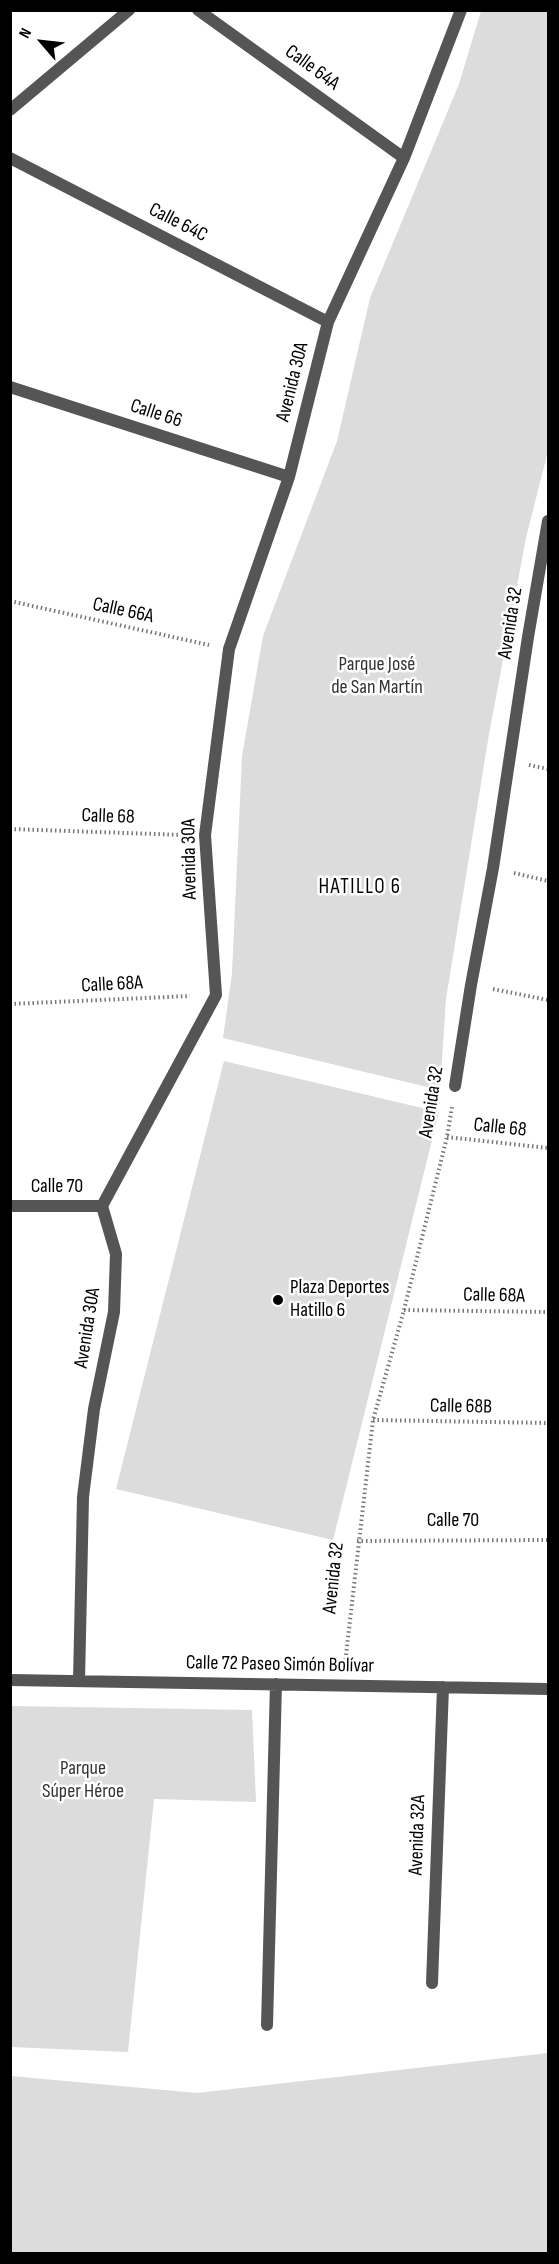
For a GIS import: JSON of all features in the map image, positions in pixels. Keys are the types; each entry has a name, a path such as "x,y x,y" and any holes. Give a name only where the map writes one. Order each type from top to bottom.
{"street":[{"path":"10,110 129,10"},
{"name":"Calle 64A","path":"198,10 404,158"},
{"name":"Avenida 30A","path":"216,995 205,836 229,649 289,477 328,322 404,158 462,10"},
{"name":"Calle 64C","path":"10,158 328,322"},
{"name":"Calle 66","path":"10,387 289,477"},
{"name":"Avenida 32","path":"455,1086 549,521"},
{"path":"102,1206 216,995"},
{"name":"Calle 70","path":"10,1206 102,1206"},
{"name":"Avenida 30A","path":"79,1681 83,1497 94,1409 114,1312 116,1254 102,1206"},
{"name":"Calle 72 Paseo Simón Bolívar","path":"10,1680 549,1689"},
{"path":"267,2025 276,1684"},
{"name":"Avenida 32A","path":"432,1983 443,1687"}],"path":[{"name":"Calle 66A","path":"10,602 229,649"},
{"name":"Calle 68","path":"10,829 205,836"},
{"path":"493,868 549,881"},
{"path":"471,985 549,1000"},
{"name":"Calle 68A","path":"10,1004 216,995"},
{"name":"Avenida 32","path":"343,1686 372,1420 404,1310 447,1137 455,1086"},
{"name":"Calle 68","path":"447,1137 549,1148"},
{"name":"Calle 68A","path":"404,1310 549,1312"},
{"name":"Calle 68B","path":"372,1420 549,1424"},
{"name":"Calle 70","path":"357,1541 549,1540"}],"green space":[{"name":"Parque José de San Martín","path":"481,11 548,11 548,451 526,538 489,734 446,999 440,1090 223,1038 232,973 242,756 263,636 337,441 370,298 459,84"},
{"name":"Plaza Deportes Hatillo 6","path":"224,1061 439,1112 333,1540 116,1489"},
{"name":"Parque Súper Héroe","path":"11,1706 252,1710 256,1802 154,1799 128,2052 11,2047"},
{"path":"548,2053 548,2253 11,2253 11,2076 197,2093"}],"place":[{"name":"Plaza Deportes Hatillo 6","path":"278,1300"}],"district":[{"name":"HATILLO 6","path":"360,888"}]}
